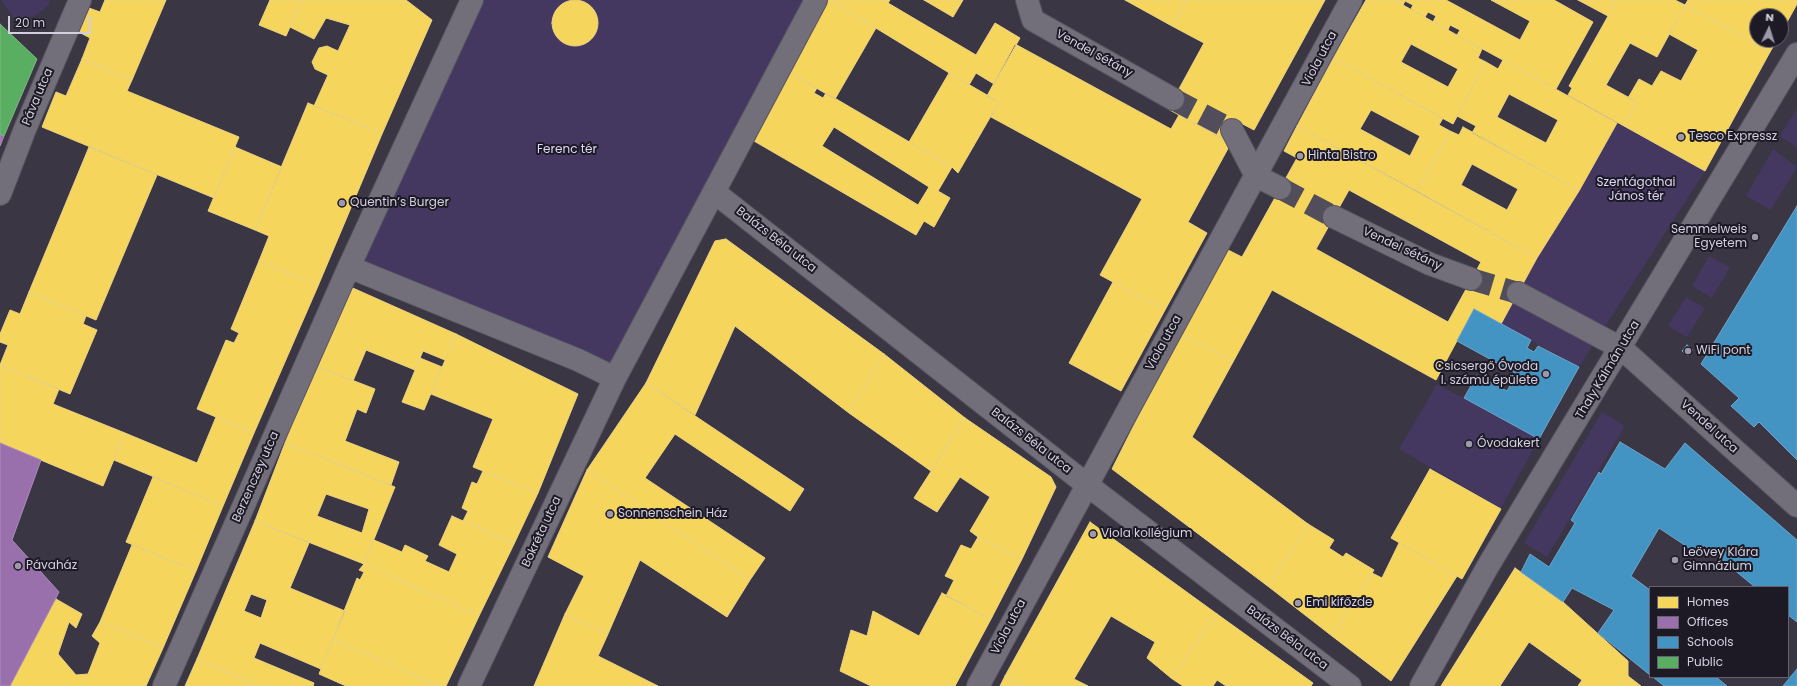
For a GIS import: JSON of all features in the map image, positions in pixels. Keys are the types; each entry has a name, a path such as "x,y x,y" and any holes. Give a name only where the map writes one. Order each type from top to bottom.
{"street":[{"name":"Páva utca","path":"0,194 25,129 80,0"},
{"path":"463,4 349,268 578,360 615,378 816,0"},
{"name":"Vendel sétány","path":"1027,0 1033,20 1173,99"},
{"name":"Viola utca","path":"978,686 1086,484 1351,0"},
{"name":"Thaly Kálmán utca","path":"1421,686 1488,566 1622,348 1797,54"},
{"path":"1232,130 1256,176 1280,188"},
{"name":"Balázs Béla utca","path":"714,192 1086,484 1350,686"},
{"name":"Vendel sétány","path":"1334,217 1430,264 1472,279"},
{"name":"Berzenczey utca","path":"164,686 349,268"},
{"path":"1518,293 1622,348"},
{"name":"Vendel utca","path":"1622,348 1797,506"},
{"name":"Bokréta utca","path":"469,686 615,378"}],"green space":[{"path":"1,0 49,0 49,5 33,17 13,17"},
{"name":"Ferenc tér","path":"472,0 816,0 615,378 349,267"},
{"path":"1797,108 1797,147 1780,136"},
{"name":"Szentágothai János tér","path":"1617,123 1705,171 1579,367 1501,324 1537,258 1579,191"},
{"path":"1773,149 1797,167 1771,210 1746,196"},
{"path":"1709,256 1730,267 1712,298 1692,286"},
{"path":"1686,297 1705,308 1687,337 1668,326"},
{"name":"Óvodakert","path":"1437,384 1539,439 1501,508 1399,449"},
{"path":"1602,412 1625,426 1547,557 1524,543"}],"building: Homes":[{"path":"105,0 166,0 132,80 82,59 90,38 79,32 89,8 100,12"},
{"path":"270,0 302,0 286,36 259,25"},
{"path":"302,0 406,0 432,20 382,134 314,106 328,75 315,69 312,62 319,48 327,46 338,51 350,25 326,18 314,39 290,27"},
{"path":"570,0 580,0 588,4 594,10 598,18 598,28 594,36 588,42 580,46 570,46 562,42 556,36 552,28 552,18 556,10 562,4"},
{"path":"827,0 830,0 876,28 835,99 789,72"},
{"path":"830,0 890,0 888,3 976,55 995,23 1020,38 994,84 976,73 969,85"},
{"path":"924,0 963,0 953,17"},
{"path":"1125,0 1186,0 1172,26"},
{"path":"1186,0 1325,0 1254,130 1237,121 1226,141 1168,109 1204,43 1172,26"},
{"path":"1366,0 1394,0 1482,49 1478,58 1486,62 1453,124 1333,58","holes":["1411,44 1458,69 1448,87 1401,62"]},
{"path":"1394,0 1446,0 1520,40 1530,21 1491,0 1554,0 1593,22 1556,89 1457,35 1460,30 1450,25 1448,30 1433,22 1436,16 1428,12 1425,17 1411,9 1413,5 1405,1 1403,5"},
{"path":"1578,0 1617,0 1608,16"},
{"path":"1617,0 1675,0 1685,5 1657,57 1630,43 1606,85 1637,102 1624,126 1568,95 1572,88 1569,86"},
{"path":"1688,0 1797,0 1797,4 1789,18 1789,8 1749,8 1749,40 1685,5"},
{"path":"1685,5 1749,40 1749,48 1763,48 1770,52 1705,171 1624,126 1637,102 1628,98 1639,79 1652,86 1661,71 1681,81 1698,50 1669,34"},
{"path":"1015,44 1171,129 1179,115 1231,143 1188,222 1207,233 1165,310 1100,275 1142,199 991,117 999,102 987,96"},
{"path":"1763,48 1772,48 1770,52"},
{"path":"1333,58 1443,118 1439,125 1450,131 1417,191 1297,126","holes":["1371,110 1420,136 1410,156 1360,129"]},
{"path":"82,59 132,80 127,91 239,137 214,198 42,127 56,92 66,96"},
{"path":"1503,60 1617,123 1579,191 1472,133 1476,126 1457,116 1486,62 1498,69","holes":["1509,94 1558,120 1546,143 1497,117"]},
{"path":"789,72 817,88 814,93 823,98 826,93 952,167 938,191 950,198 934,227 924,221 916,235 754,141","holes":["834,127 929,187 918,205 822,146"]},
{"path":"949,73 999,102 958,173 952,167 909,142"},
{"path":"308,103 382,134 318,286 259,261 269,236 255,230"},
{"path":"1297,126 1537,258 1501,324 1474,309 1436,380 1272,290 1233,362 1180,333 1226,249 1242,257 1297,158 1284,151","holes":["1349,190 1481,262 1448,322 1316,249"]},
{"path":"1463,127 1579,191 1537,258 1417,191 1450,131 1459,135","holes":["1472,164 1518,189 1507,210 1461,185"]},
{"path":"89,147 157,175 96,320 29,292"},
{"path":"235,147 282,167 255,230 208,211"},
{"path":"726,239 884,354 849,413 735,326 695,415 646,383 715,241"},
{"path":"259,261 318,286 254,433 197,409 226,340 234,343 239,333 231,329"},
{"path":"1113,282 1165,310 1121,391 1069,363"},
{"path":"346,285 456,334 445,360 423,351 415,370 366,350 353,381 313,365"},
{"path":"29,292 86,316 83,324 97,330 70,394 0,365 8,345 0,342 0,334 10,310 20,314"},
{"path":"1180,333 1233,362 1192,437 1308,524 1269,587 1112,469"},
{"path":"456,334 578,394 538,493 473,467 493,419 431,394"},
{"path":"884,354 965,418 931,471 849,413"},
{"path":"420,358 442,367 424,410 402,402"},
{"path":"0,365 59,389 53,404 125,433 103,486 0,443"},
{"path":"313,365 375,389 366,413 357,409 345,441 399,462 391,485 285,443"},
{"name":"Sonnenschein Ház","path":"646,383 804,489 790,511 675,434 645,478 765,558 750,580 587,470"},
{"path":"216,417 254,433 223,506 114,460 125,433 197,463"},
{"path":"965,418 1051,477 1056,487 1022,559 978,537 970,531 990,497 960,477 937,512 914,498"},
{"path":"285,443 395,487 364,564 255,521","holes":["326,494 369,509 362,533 317,516"]},
{"path":"1430,469 1501,509 1462,579 1391,538"},
{"name":"Sonnenschein Ház","path":"587,470 750,580 727,617 640,560 608,634 565,614 584,576 548,557"},
{"path":"483,471 538,493 514,544 463,521 468,511 462,508 472,482 477,484"},
{"path":"153,477 223,506 196,571 126,542"},
{"path":"452,516 514,544 479,616 364,564 374,540 402,552 405,545 428,556 425,561 449,572 457,554 439,545"},
{"path":"255,521 309,543 290,588 345,611 321,669 260,643 254,658 314,683 313,686 258,686 197,659","holes":["251,594 267,600 261,618 244,611"]},
{"path":"1090,522 1217,614 1171,678 1147,658 1155,642 1111,616 1074,679 1088,686 1024,686 1005,676"},
{"path":"1308,524 1334,540 1329,548 1343,557 1346,553 1374,570 1332,636 1269,587"},
{"path":"978,537 1022,559 991,619 946,596 954,580 945,576 961,545 971,549"},
{"path":"1399,543 1457,576 1391,681 1332,636 1372,573 1382,578"},
{"path":"132,545 196,571 163,648 100,622"},
{"path":"364,564 479,616 446,686 438,686 333,639 357,578 360,580 364,572 359,570"},
{"path":"1515,568 1563,602 1628,661 1628,676 1621,686 1578,686 1582,680 1529,642 1500,686 1441,686"},
{"path":"942,593 991,619 955,686 871,686 840,671 851,630 867,636 873,611 919,636"},
{"path":"56,599 82,614 76,628 69,622 58,654 76,675 88,674 100,643 92,636 100,622 163,648 146,686 10,686"},
{"path":"565,614 608,634 598,656 658,686 534,686"},
{"path":"1217,614 1313,683 1311,686 1226,686 1217,680 1213,686 1183,686 1171,678"},
{"path":"333,639 438,686 346,686 319,674"},
{"path":"197,659 258,686 185,686"},
{"path":"1005,676 1024,686 1000,686"},
{"path":"1628,676 1641,686 1621,686"}],"building: Offices":[{"path":"0,134 4,136 0,146"},
{"name":"Pávaház","path":"0,443 41,460 12,540 59,592 10,686 0,686"}],"building: Schools":[{"path":"1797,206 1797,460 1759,422 1754,427 1731,406 1739,398 1701,364"},
{"name":"Csicsergő Óvoda I. számú épülete","path":"1474,309 1531,340 1527,348 1534,352 1538,346 1579,367 1539,439 1464,398 1477,375 1507,391 1517,374 1457,341"},
{"name":"WiFi pont","path":"1687,345 1693,350 1688,356 1682,351"},
{"name":"Leövey Klára Gimnázium","path":"1620,442 1665,469 1685,443 1797,540 1797,622 1789,616 1789,586 1754,586 1704,545 1698,554 1659,528 1631,576 1649,589 1649,674 1598,633 1614,610 1572,588 1563,602 1521,572 1530,554 1549,567 1575,523 1571,520 1599,472 1601,474"},
{"path":"1797,669 1797,686 1783,686"},
{"path":"1654,678 1717,678 1727,686 1664,686"}],"building: Public":[{"path":"0,24 37,59 4,136 0,134"}],"tunnel":[{"path":"1173,99 1232,130"},
{"path":"1280,188 1334,217"},
{"path":"1471,279 1518,293"}],"place":[{"name":"Tesco Expressz","path":"1681,137"},
{"name":"Hinta Bistro","path":"1300,156"},
{"name":"Quentin‘s Burger","path":"342,203"},
{"name":"Semmelweis Egyetem","path":"1755,237"},
{"name":"WiFi pont","path":"1688,351"},
{"name":"Csicsergő Óvoda I. számú épülete","path":"1546,374"},
{"name":"Óvodakert","path":"1469,444"},
{"name":"Sonnenschein Ház","path":"610,514"},
{"name":"Viola kollégium","path":"1093,534"},
{"name":"Leövey Klára Gimnázium","path":"1675,560"},
{"name":"Pávaház","path":"18,566"},
{"name":"Emi kifőzde","path":"1298,603"}]}
